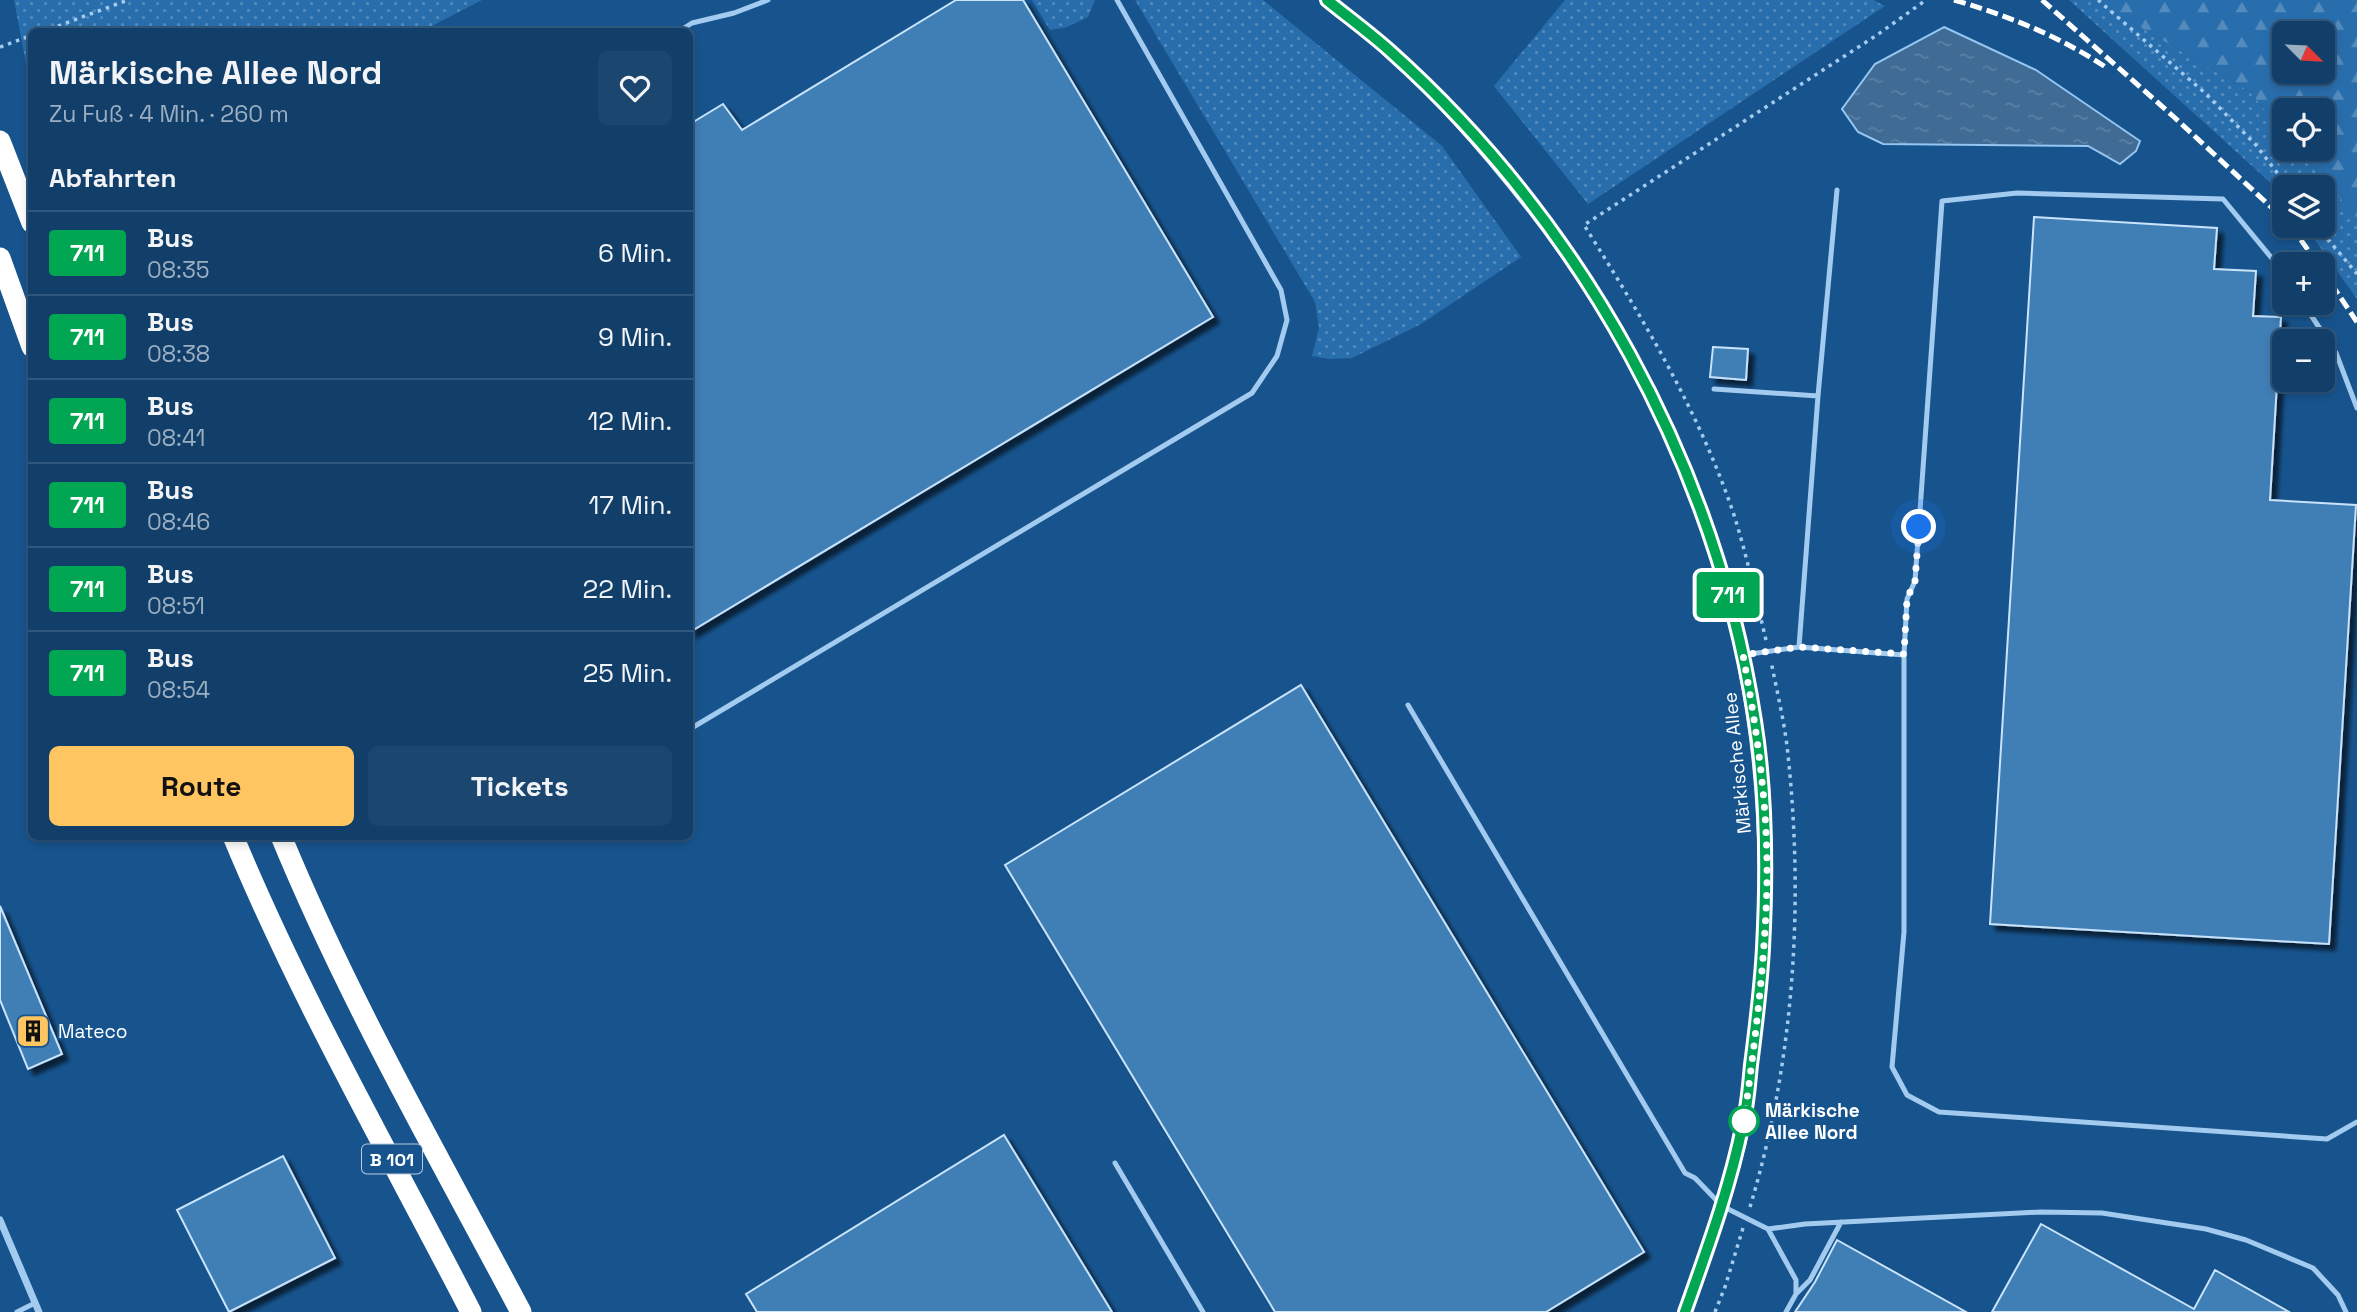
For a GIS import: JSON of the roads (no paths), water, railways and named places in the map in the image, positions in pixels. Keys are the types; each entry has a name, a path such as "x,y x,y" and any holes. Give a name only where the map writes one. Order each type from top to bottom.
{"highway":[{"path":"0,141 28,213"},
{"path":"0,258 28,336"},
{"name":"B 101","path":"235,840 258,897 312,1005 471,1312"},
{"name":"B 101","path":"283,840 301,885 368,1025 521,1312"}],"street":[{"name":"Märkische Allee","path":"1327,0 1388,49 1469,129 1564,248 1632,355 1687,470 1704,515 1733,612 1757,734 1764,801 1767,881 1761,991 1744,1121 1723,1206 1685,1312"},
{"path":"0,1220 39,1312"}],"lane":[{"path":"684,28 692,23 734,13 768,0"},
{"path":"693,727 1252,393 1277,356 1287,320 1281,290 1117,0"},
{"path":"1799,647 1837,190"},
{"path":"2272,259 2223,200 2017,192 1942,201 1915,581 1907,599 1904,654 1903,932 1892,1067 1907,1095 1939,1112 2327,1139 2357,1122"},
{"path":"2311,315 2336,353 2357,408"},
{"path":"1713,389 1818,396"},
{"path":"1743,655 1799,647 1904,654"},
{"path":"1408,705 1685,1173 1695,1178 1723,1206 1768,1228 2041,1212 2102,1213 2206,1229 2246,1240 2313,1268 2338,1295 2346,1312"},
{"path":"1115,1163 1203,1312"},
{"path":"1786,1312 1796,1294 1810,1280 1841,1222"},
{"path":"1768,1228 1796,1280 1796,1294"},
{"path":"17,1312 35,1303"}],"water":[{"path":"1944,27 2036,70 2140,141 2136,151 2120,164 2088,146 1883,144 1858,132 1842,109 1875,64"}],"railway":[{"path":"1954,0 2033,28 2071,46 2107,68"},
{"path":"2042,0 2272,208"},
{"path":"2300,238 2309,252"},
{"path":"2335,289 2357,322"}],"place":[{"name":"Mateco","path":"33,1031"},
{"name":"Märkische Allee Nord","path":"1744,1121"}]}
